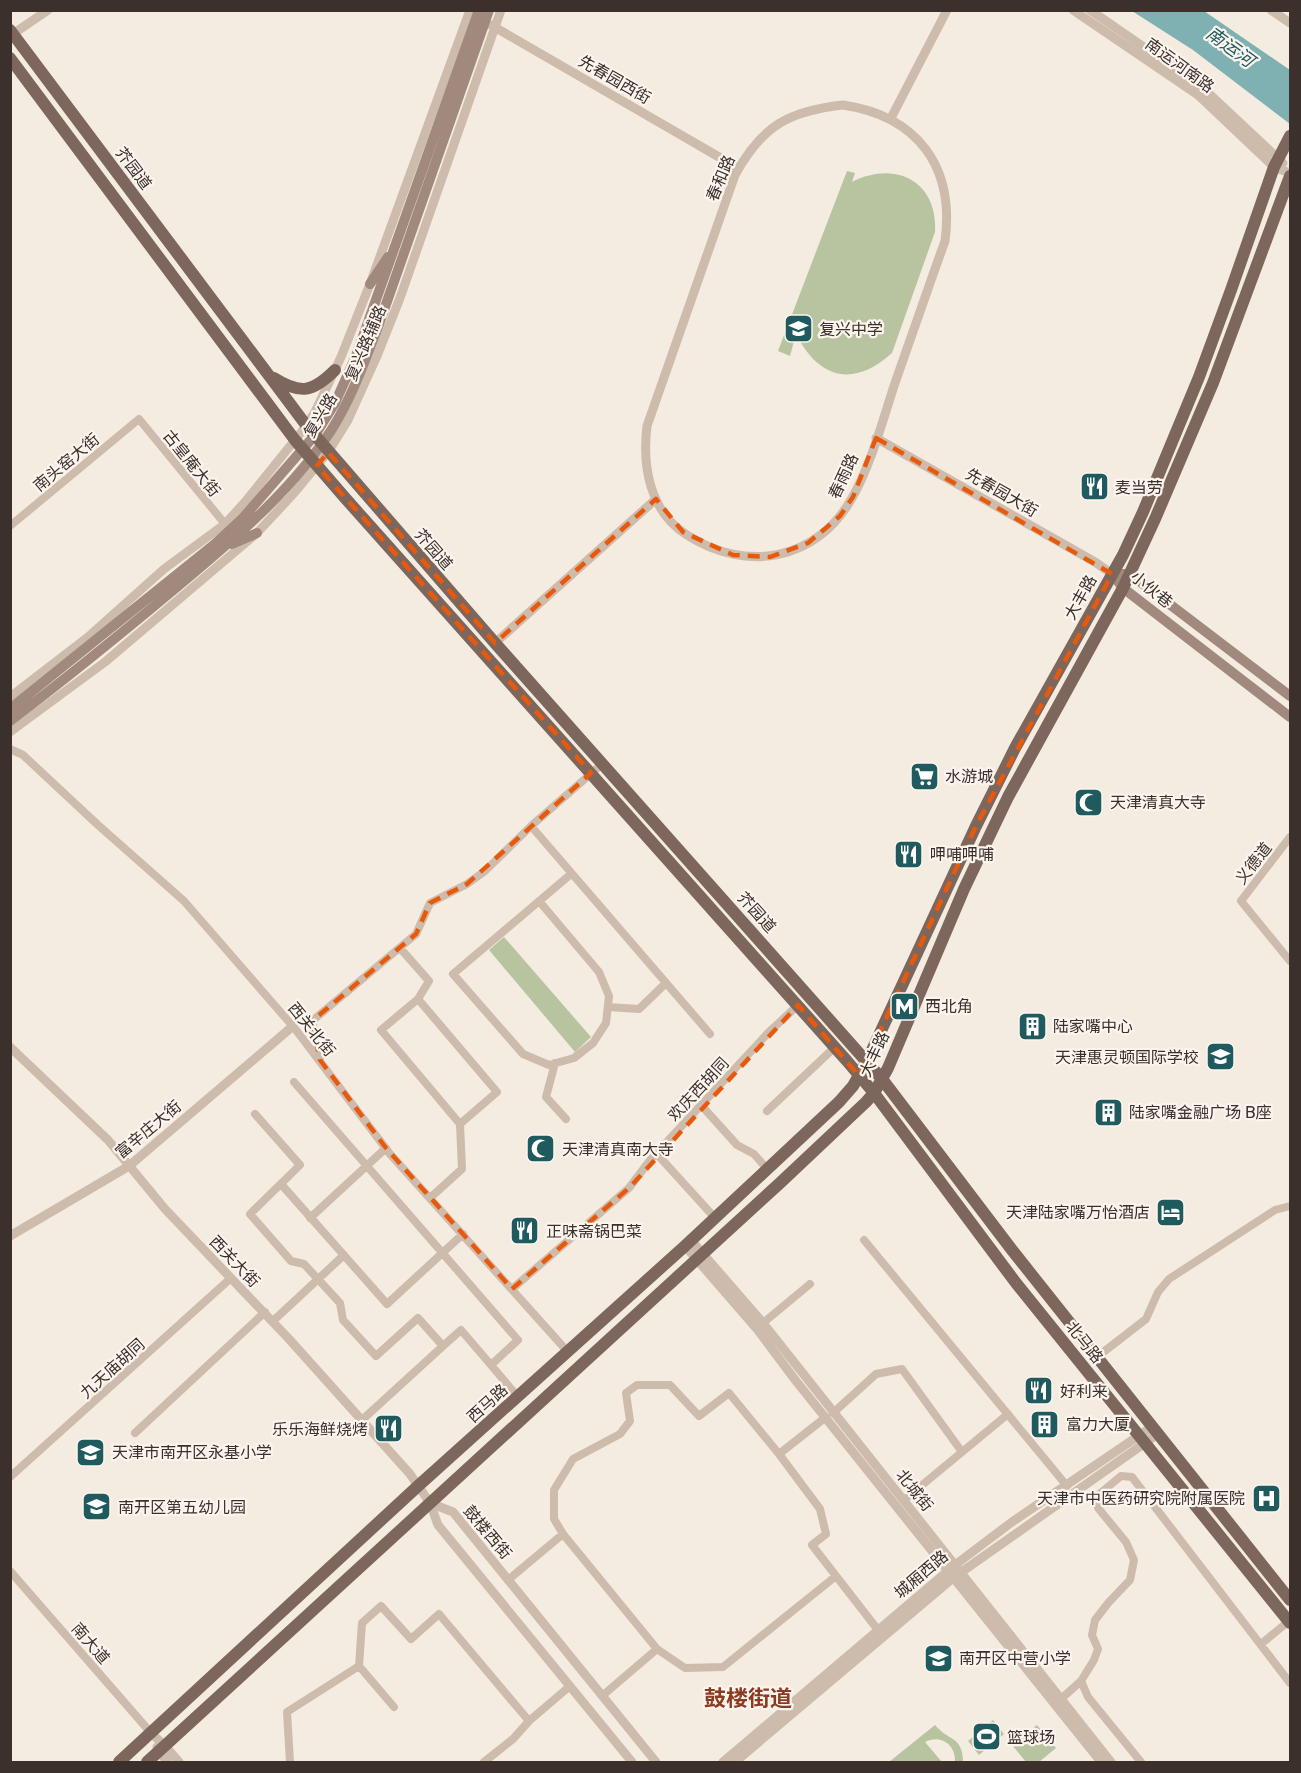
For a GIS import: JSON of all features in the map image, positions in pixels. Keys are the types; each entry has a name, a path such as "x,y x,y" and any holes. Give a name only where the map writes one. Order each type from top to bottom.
{"main road":[{"name":"复兴路","path":"322,443 335,403 356,356 398,242 479,15"},
{"name":"复兴路","path":"10,709 229,531 306,453 322,443 339,417 365,363 479,15"},
{"name":"芥园道","path":"12,34 306,425 495,643 867,1061"},
{"name":"芥园道","path":"10,58 306,453 859,1076"},
{"name":"大丰路","path":"867,1061 990,797 1112,574 1162,470 1199,377 1276,162 1290,136"},
{"name":"大丰路","path":"874,1093 964,889 1008,797 1130,574 1214,383 1290,174"},
{"path":"370,284 398,242"},
{"path":"263,368 286,385 303,390 320,384 335,369"},
{"path":"1199,377 1214,383"},
{"name":"复兴路","path":"10,721 78,669 228,545 289,484 306,453"},
{"path":"228,545 258,533"},
{"name":"小伙巷","path":"1112,574 1130,574 1290,696"},
{"name":"小伙巷","path":"1112,574 1123,588 1290,717"},
{"name":"西马路","path":"119,1762 418,1486 688,1243 839,1102 859,1076 867,1061"},
{"name":"北马路","path":"867,1061 1012,1250 1290,1600"},
{"name":"北马路","path":"859,1076 1009,1274 1290,1622"},
{"path":"147,1762 816,1151 874,1093"}],"street":[{"path":"12,34 48,10"},
{"name":"复兴路辅路","path":"10,732 105,662 258,533 306,453 306,425 335,369 479,15 501,10"},
{"path":"891,118 947,10"},
{"name":"南运河南路","path":"1073,10 1198,95 1290,174"},
{"name":"南运河南路","path":"1090,10 1203,88 1276,162"},
{"path":"1271,10 1290,23"},
{"name":"先春园西街","path":"479,15 738,168"},
{"name":"春和路","path":"656,499 650,485 644,447 647,426 738,168 746,154 781,122 802,111 843,105 864,108 891,118"},
{"name":"春雨路","path":"656,499 668,518 683,532 699,542 733,555 751,558 770,557 789,552 816,537 840,516 853,497 945,241 947,223 947,204 938,171 916,139 891,118"},
{"name":"古皇庵大街","path":"139,419 225,524"},
{"name":"南头窑大街","path":"10,526 139,419"},
{"name":"先春园大街","path":"876,438 1095,562 1112,574"},
{"name":"复兴路辅路","path":"10,697 88,637 164,569 225,524 245,502 306,453"},
{"path":"495,643 656,499"},
{"name":"西关北街","path":"10,749 22,755 184,901 293,1026 386,1148 567,1351"},
{"path":"320,1060 312,1021 416,934 430,903 476,878 602,764"},
{"path":"531,826 710,1034"},
{"name":"义德道","path":"1290,837 1241,902 1290,961"},
{"path":"539,901 599,972 609,996 606,1023 593,1043 574,1058 549,1065 523,1054 453,974 539,901 571,874"},
{"path":"400,948 429,981 418,999 381,1030 460,1124 462,1169 430,1197"},
{"path":"608,1007 639,1009 666,984"},
{"path":"418,999 497,1092 460,1124"},
{"name":"欢庆西胡同","path":"512,1289 628,1188 656,1153 798,1005"},
{"name":"富辛庄大街","path":"10,1236 129,1166 293,1026"},
{"name":"西关大街","path":"10,1047 108,1140 165,1209 265,1312 362,1420 430,1503"},
{"path":"767,1110 835,1047"},
{"path":"555,1063 546,1097 566,1119"},
{"path":"294,1082 518,1340 491,1365"},
{"path":"701,1105 737,1146 754,1154 767,1169"},
{"path":"255,1114 300,1165 250,1214 291,1261 304,1264 340,1303 343,1320 376,1356 418,1318 443,1346"},
{"path":"310,1218 386,1148"},
{"path":"656,1153 715,1218"},
{"path":"281,1184 387,1304 463,1234"},
{"path":"1097,1357 1146,1319 1158,1292 1169,1279 1275,1210 1290,1206"},
{"path":"864,1240 1067,1486"},
{"name":"北城街","path":"688,1243 763,1323 830,1415 1101,1762"},
{"path":"273,1321 344,1255"},
{"name":"北城街","path":"700,1256 758,1329 904,1500 954,1571 1061,1699 1110,1762"},
{"name":"九天庙胡同","path":"10,1477 231,1278"},
{"path":"763,1323 810,1284"},
{"path":"135,1433 265,1312"},
{"path":"362,1420 461,1330 518,1397"},
{"path":"779,1454 830,1415 876,1374 902,1369 962,1452"},
{"path":"836,1576 723,1667 685,1668 657,1649 563,1534 554,1519 554,1490 573,1459 620,1434 630,1421 626,1393 637,1385 670,1385 699,1416 729,1393 820,1509 826,1534 812,1545 878,1630"},
{"path":"904,1500 1008,1414"},
{"name":"城厢西路","path":"723,1762 878,1630 954,1571 1156,1430"},
{"name":"城厢西路","path":"737,1762 1012,1522 1143,1439"},
{"path":"1061,1699 1081,1681 1094,1660 1098,1649 1092,1635 1095,1620 1108,1602 1130,1580 1134,1560 1126,1542 1098,1508 1097,1496 1121,1476 1132,1478 1290,1683"},
{"name":"鼓楼西街","path":"430,1503 453,1512 656,1762"},
{"name":"鼓楼西街","path":"430,1503 438,1525 632,1762"},
{"path":"508,1580 563,1534"},
{"name":"南大道","path":"11,1572 151,1733"},
{"path":"394,1707 359,1666 362,1623 381,1606 411,1639 439,1614 530,1721"},
{"path":"1261,1644 1290,1622"},
{"path":"602,1696 657,1649"},
{"path":"290,1762 287,1712 359,1666"},
{"path":"1081,1681 1088,1697 1141,1762"},
{"path":"484,1762 513,1739 570,1686"},
{"path":"151,1733 162,1748 179,1762"},
{"path":"162,1748 167,1762"}],"highlighted area":[{"path":"876,438 1112,574 976,826 859,1076 798,1005 629,1188 512,1289 386,1148 320,1060 312,1021 416,934 430,903 467,884 591,773 317,466 328,452 495,643 656,499 683,532 733,555 770,557 808,543 840,516 853,497"}],"green space":[{"path":"847,171 855,173 852,182 884,173 911,180 921,188 929,200 934,214 935,232 892,353 864,371 838,374 815,361 796,334 790,356 778,351"},
{"path":"504,937 591,1037 575,1052 489,950"},
{"name":"篮球场","path":"993,1720 1004,1734 979,1755 968,1741"},
{"path":"935,1725 958,1743 963,1762 955,1762 950,1746 937,1739 925,1742 942,1762 889,1762"},
{"path":"1037,1725 1056,1748 1039,1762 1026,1762 1012,1745"}],"water":[{"name":"南运河","path":"1132,11 1204,11 1290,70 1290,124 1193,50"}],"place":[{"name":"复兴中学","path":"798,329"},
{"name":"麦当劳","path":"1094,487"},
{"name":"水游城","path":"924,776"},
{"name":"天津清真大寺","path":"1089,802"},
{"name":"呷哺呷哺","path":"909,854"},
{"name":"西北角","path":"904,1006"},
{"name":"陆家嘴中心","path":"1032,1026"},
{"name":"天津惠灵顿国际学校","path":"1220,1057"},
{"name":"陆家嘴金融广场 B座","path":"1108,1112"},
{"name":"天津清真南大寺","path":"541,1149"},
{"name":"天津陆家嘴万怡酒店","path":"1171,1212"},
{"name":"正味斋锅巴菜","path":"525,1231"},
{"name":"好利来","path":"1039,1391"},
{"name":"富力大厦","path":"1045,1424"},
{"name":"乐乐海鲜烧烤","path":"389,1429"},
{"name":"天津市南开区永基小学","path":"91,1452"},
{"name":"天津市中医药研究院附属医院","path":"1266,1498"},
{"name":"南开区第五幼儿园","path":"97,1507"},
{"name":"南开区中营小学","path":"938,1658"},
{"name":"篮球场","path":"986,1737"}],"district":[{"name":"鼓楼街道","path":"748,1698"}]}
